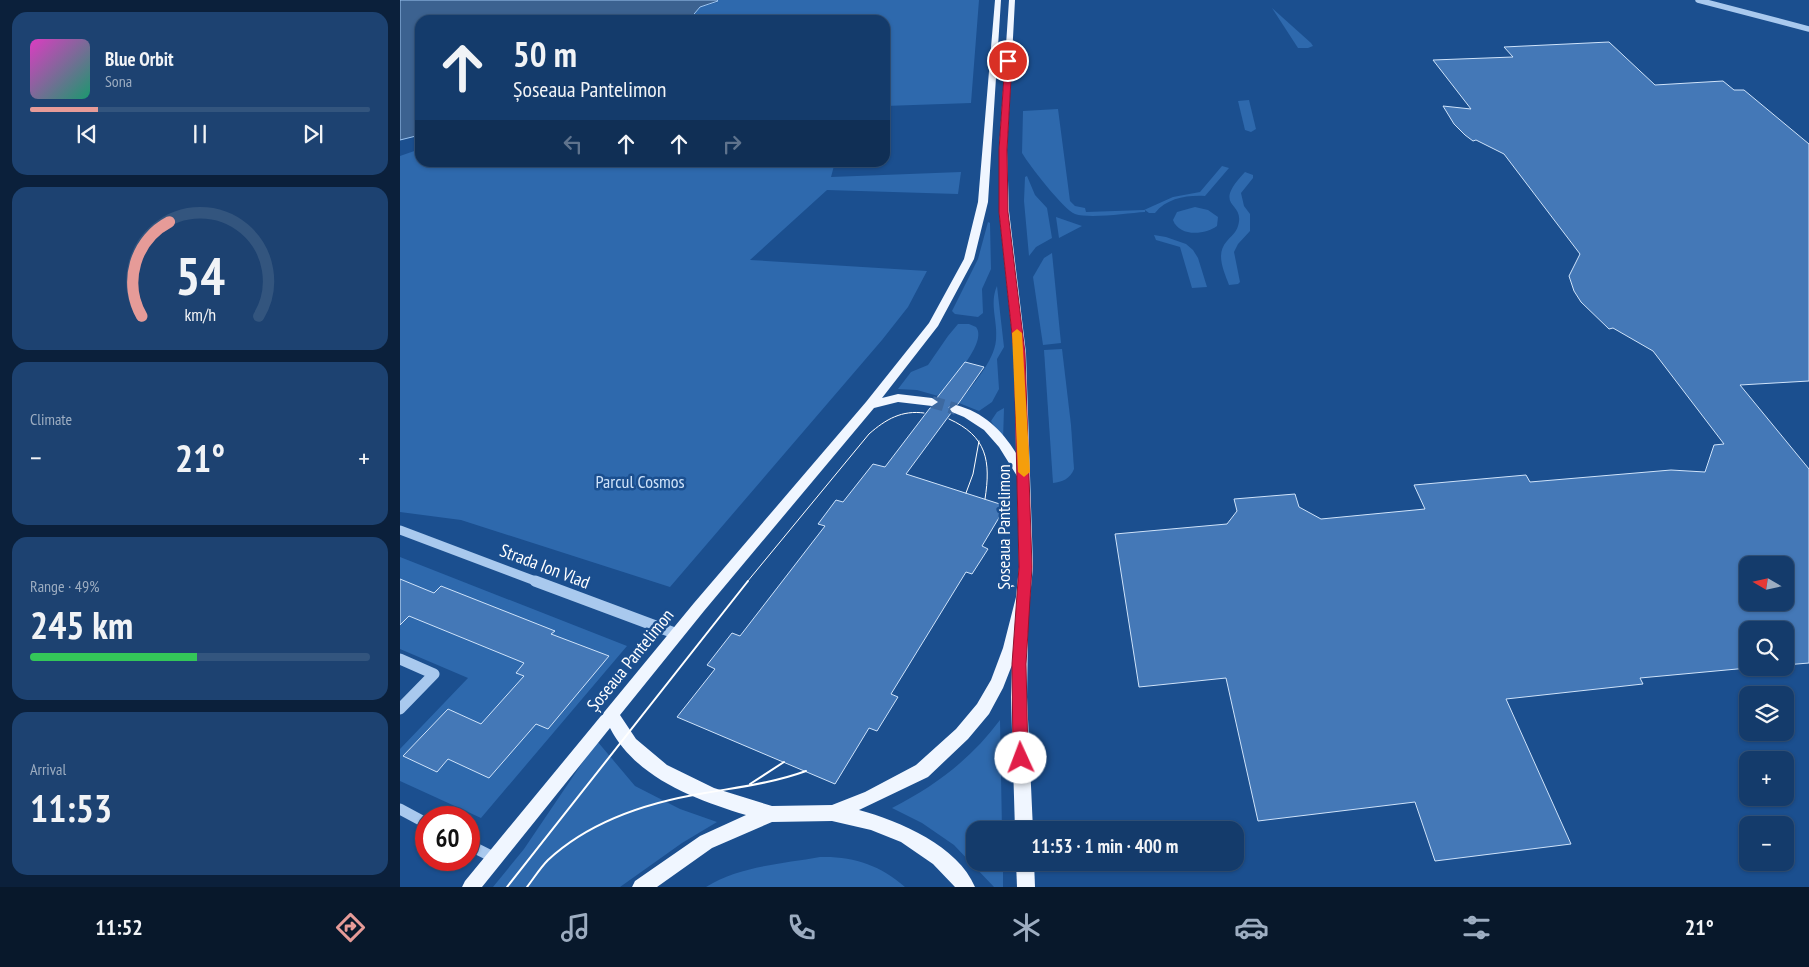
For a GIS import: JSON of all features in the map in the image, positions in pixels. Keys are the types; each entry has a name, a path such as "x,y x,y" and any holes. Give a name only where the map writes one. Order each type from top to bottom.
{"main road":[{"name":"Șoseaua Pantelimon","path":"471,887 677,634 870,404 934,324 959,278 973,245 984,187 998,0"},
{"name":"Șoseaua Pantelimon","path":"640,887 706,842 772,814 832,813 870,798 922,771 962,734 983,708 998,682 1011,648 1024,596 1026,567 1020,353 1004,212 1003,150 1012,0"},
{"path":"870,404 898,398 932,402"},
{"path":"956,409 977,418 990,428 1010,451 1024,477"},
{"path":"1024,596 1019,696 1024,821"},
{"path":"612,715 630,745 657,768 679,782 713,798 772,814"},
{"path":"832,813 862,818 887,826 915,840 940,857 966,887"},
{"path":"1025,871 1026,887"}],"street":[{"path":"1698,0 1809,29"},
{"path":"1725,7 1729,0"},
{"name":"Strada Ion Vlad","path":"400,530 677,634"},
{"path":"400,659 434,674 400,709"},
{"path":"400,809 415,817"},
{"path":"480,850 495,858"}],"green space":[{"path":"717,0 979,0 971,103 890,106 890,15 693,15 700,7 718,2"},
{"path":"1272,8 1311,43 1313,46 1298,48"},
{"path":"1249,100 1256,129 1251,132 1245,130 1238,101"},
{"path":"1058,109 1070,201 1075,206 1085,208 1086,212 1144,210 1173,197 1200,192 1222,166 1229,168 1205,196 1178,198 1165,204 1155,213 1149,213 1145,210 1145,212 1099,216 1075,214 1055,196 1022,153 1023,111"},
{"name":"Parcul Cosmos","path":"415,151 415,167 834,167 831,177 961,172 958,194 827,190 750,260 927,271 908,307 882,340 670,587 461,520 400,512 400,156"},
{"path":"1245,172 1253,175 1253,178 1241,193 1244,206 1250,214 1250,231 1238,244 1234,252 1240,282 1229,285 1221,257 1223,246 1235,233 1239,218 1238,212 1231,203 1230,192"},
{"path":"1027,176 1035,195 1047,208 1052,238 1036,247 1029,256 1024,201 1025,177"},
{"path":"1195,207 1208,210 1218,217 1217,226 1206,231 1193,233 1186,232 1176,226 1173,220 1177,212"},
{"path":"1056,217 1082,226 1059,238"},
{"path":"988,222 990,223 991,269 982,289 983,313 978,317 955,314 952,311 978,259"},
{"path":"1154,235 1186,244 1193,250 1198,258 1207,287 1192,288 1180,247 1156,240"},
{"path":"1052,253 1061,343 1043,345 1033,277 1044,258"},
{"path":"997,286 1004,347 997,359 999,389 992,402 979,411 959,403 982,373 994,348 996,333 994,299"},
{"path":"958,324 969,324 976,327 978,334 977,342 967,361 941,394 938,396 917,390 898,389 911,372 928,365"},
{"path":"1062,349 1074,469 1065,479 1053,483 1044,350"},
{"path":"1004,408 1003,440 991,421 997,412"},
{"path":"400,557 627,646 481,818 480,806 455,806 400,781 400,749 468,678 400,649"},
{"path":"1000,720 1002,821 966,821 966,858 954,845 922,823 892,808 937,781 964,759"},
{"path":"597,741 635,786 680,809 717,822 682,843 620,887 493,887 524,849"},
{"path":"820,857 844,858 866,863 896,879 905,887 706,887 732,874 747,870"},
{"path":"979,871 1003,871 1003,887 994,887"}],"shaded area":[{"path":"400,0 718,1 700,7 693,15 415,15 415,136 400,140"}],"building":[{"path":"1609,42 1655,85 1723,81 1734,90 1744,90 1809,144 1809,381 1740,385 1809,469 1809,663 1794,664 1794,621 1739,621 1739,669 1640,678 1643,684 1506,699 1571,844 1435,861 1415,802 1258,821 1226,678 1139,687 1115,534 1227,524 1237,511 1234,499 1295,494 1299,507 1321,519 1425,509 1414,485 1526,475 1530,482 1671,470 1705,472 1714,445 1724,444 1653,351 1613,328 1609,329 1581,302 1574,291 1569,276 1580,254 1504,154 1476,140 1473,141 1465,135 1454,124 1443,106 1471,109 1433,60 1513,57 1504,47"},
{"path":"965,362 984,367 958,404 949,407 951,413 906,474 1006,506 982,546 988,549 972,574 966,572 891,694 898,697 877,731 869,728 835,784 677,717 715,669 707,665 732,633 740,636 825,526 818,524 836,500 843,502 873,464 885,467 930,408 940,403 936,399"},
{"path":"400,579 434,593 441,586 555,631 551,634 609,656 548,729 536,724 489,778 448,759 437,772 403,756 448,709 481,724 524,676 516,673 524,663 409,616 400,625"}],"tunnel":[{"path":"932,402 956,409"}],"tram line":[{"path":"747,582 869,434 882,424 901,414 924,413"},
{"path":"949,419 972,433 979,442"},
{"path":"966,493 973,474 979,442"},
{"path":"979,442 984,451 986,461 987,485 985,499"},
{"path":"507,887 748,581"},
{"path":"750,784 784,762"},
{"path":"527,887 545,863 565,846 583,834 622,815 663,802 769,782 806,771"}],"slow traffic":[{"path":"1017,333 1020,353 1024,472"}],"route":[{"path":"1008,61 1003,150 1004,212 1006,244 1020,353 1026,567 1019,664 1021,758"}]}
